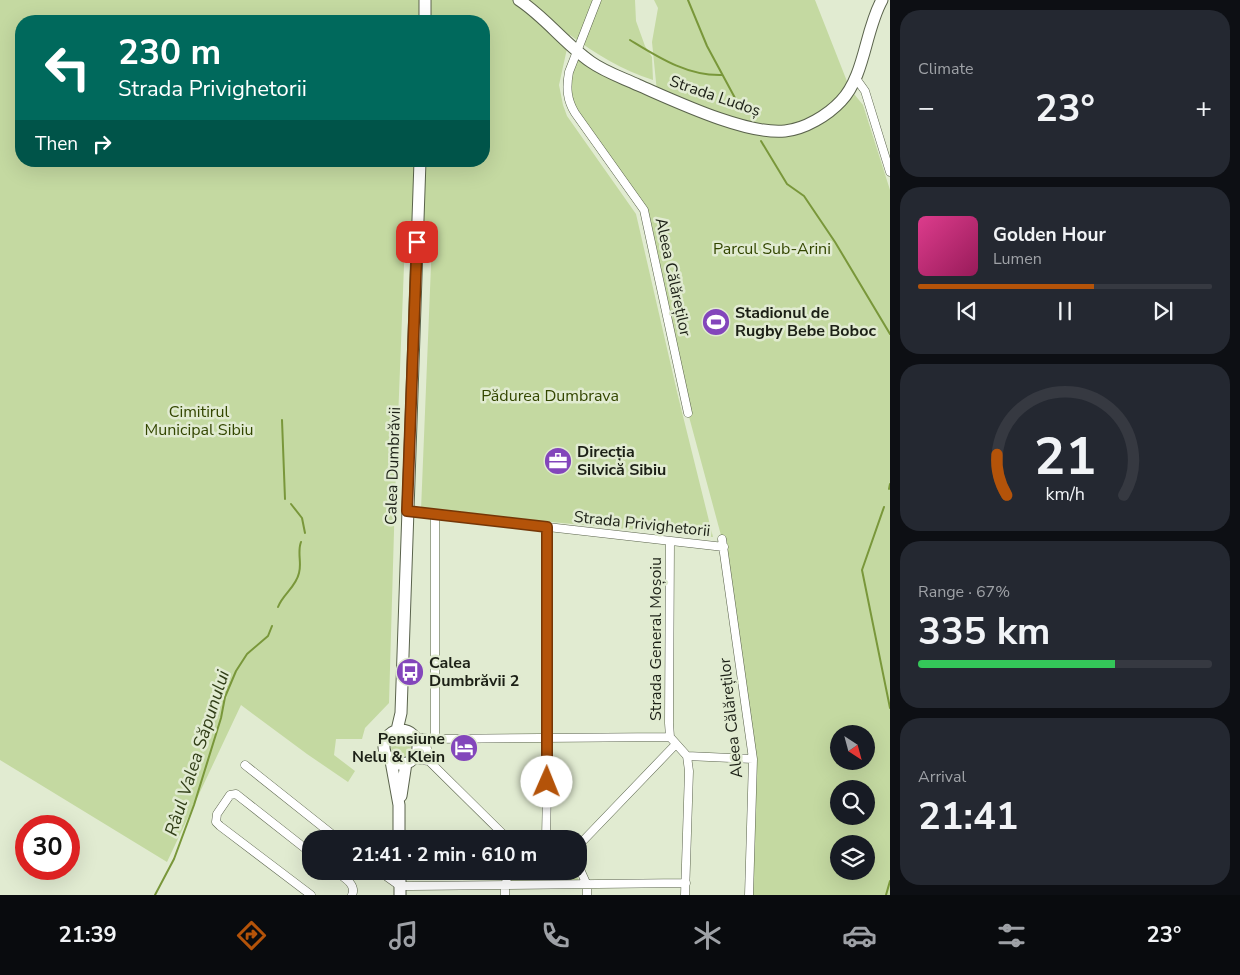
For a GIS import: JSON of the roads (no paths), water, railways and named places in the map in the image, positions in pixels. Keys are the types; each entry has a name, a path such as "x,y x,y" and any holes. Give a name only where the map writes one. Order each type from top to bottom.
{"main road":[{"path":"424,0 425,15"},
{"path":"427,15 432,0"},
{"name":"Strada Ludoș","path":"519,0 577,52 602,69 688,106 739,125 769,131 792,130 810,123 826,113 846,96 855,78 881,0"},
{"name":"Calea Dumbrăvii","path":"406,733 401,713 420,167"},
{"path":"406,733 421,748 401,764 391,760 386,755 384,744 389,734 406,733"},
{"path":"399,805 421,748"},
{"path":"391,760 399,805 399,830"}],"street":[{"name":"Aleea Călăreților","path":"597,0 568,72 566,83 568,97 575,113 644,210 688,413"},
{"path":"855,78 865,91 890,172"},
{"name":"Strada Privighetorii","path":"407,511 670,541 723,543"},
{"path":"435,514 421,748 429,761 499,830"},
{"path":"546,830 548,738 547,527"},
{"name":"Strada General Moșoiu","path":"670,541 668,723 670,737"},
{"name":"Aleea Călăreților","path":"723,543 752,759 749,895"},
{"path":"421,748 548,738 670,737 687,756 685,895"},
{"path":"587,837 676,744"},
{"path":"421,748 429,761"},
{"path":"687,756 752,759"},
{"path":"245,765 327,830"},
{"path":"302,846 236,794 230,795 217,814 216,822 220,826 311,895"},
{"path":"345,880 352,886 354,891 352,895"},
{"path":"389,880 400,890 686,883"},
{"path":"505,895 507,880"},
{"path":"585,880 587,895"}],"waterway":[{"path":"688,0 707,46 742,111"},
{"path":"630,40 662,59 685,69 722,75"},
{"path":"761,141 787,184 804,196 835,242 890,334"},
{"name":"Râul Valea Săpunului","path":"282,420 285,499"},
{"path":"889,489 890,484"},
{"name":"Râul Valea Săpunului","path":"291,504 302,518 305,533"},
{"path":"884,507 862,570 890,708"},
{"name":"Râul Valea Săpunului","path":"278,607 297,578 300,569 299,550 301,542"},
{"name":"Râul Valea Săpunului","path":"155,895 174,859 194,805 221,718 225,697 236,671 247,654 268,636 272,626"},
{"path":"886,895 890,881"}],"place":[{"name":"Stadionul de Rugby Bebe Boboc","path":"716,322"},
{"name":"Direcția Silvică Sibiu","path":"558,461"},
{"name":"Calea Dumbrăvii 2","path":"410,672"},
{"name":"Pensiune Nelu & Klein","path":"464,748"}],"park label":[{"name":"Parcul Sub-Arini","path":"772,249"},
{"name":"Pădurea Dumbrava","path":"550,396"},
{"name":"Cimitirul Municipal Sibiu","path":"199,421"}]}
